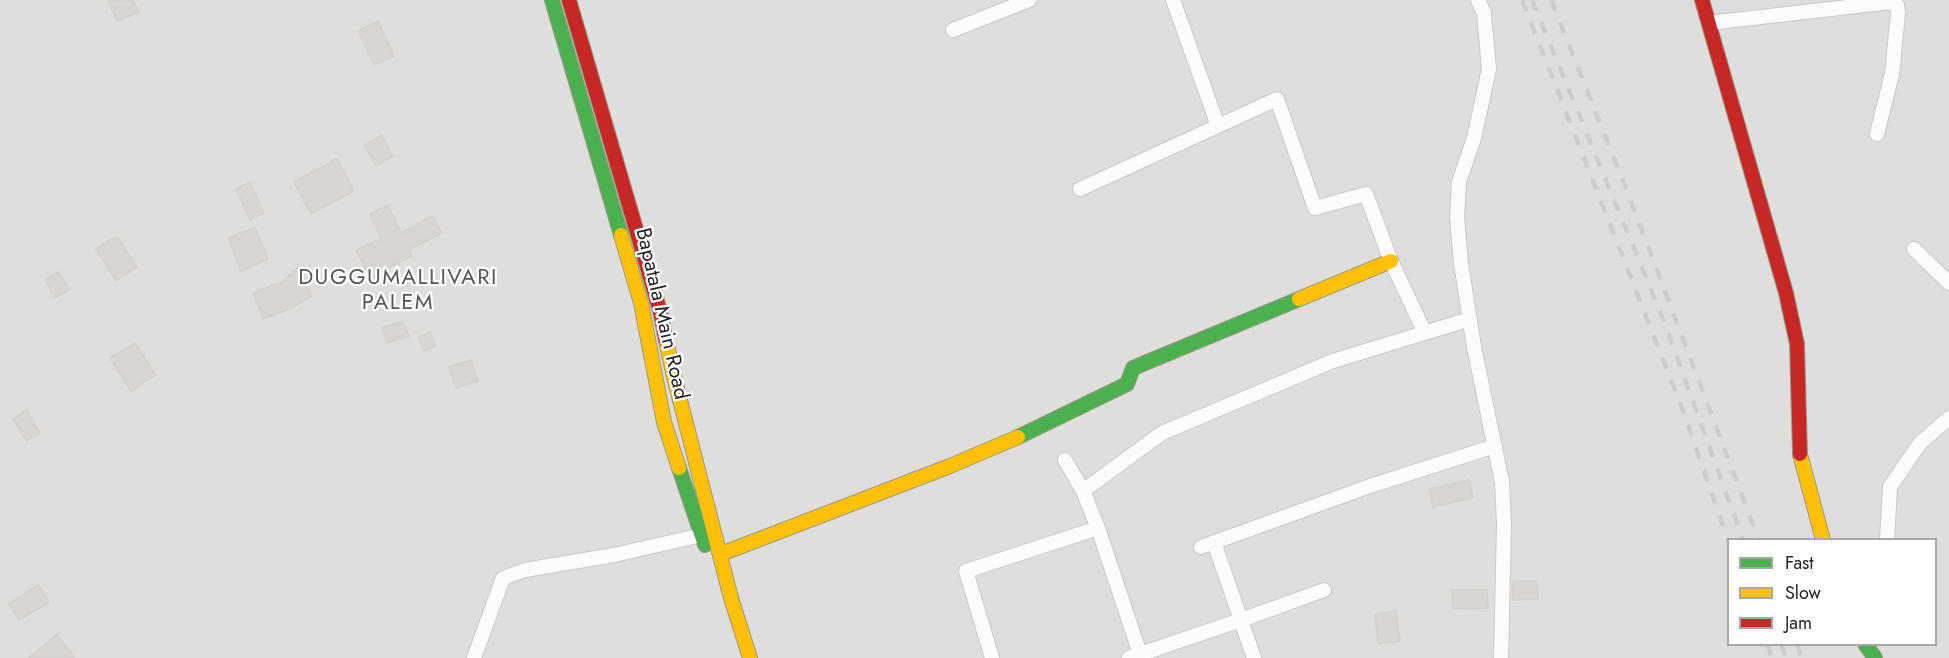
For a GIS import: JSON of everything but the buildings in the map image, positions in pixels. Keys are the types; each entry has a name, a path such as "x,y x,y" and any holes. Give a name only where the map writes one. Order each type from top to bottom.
{"main road":[{"name":"Bapatala Main Road","path":"552,0 641,303 664,422 708,532 720,554 750,658"},
{"name":"Bapatala Main Road","path":"569,0 660,311 708,532 715,576 731,598"},
{"path":"1702,0 1786,293 1797,344 1799,452 1822,538"},
{"path":"720,554 951,466 1033,430 1127,384 1133,368 1391,261"},
{"path":"1866,646 1875,658"}],"street":[{"path":"953,30 1029,0"},
{"path":"1173,0 1218,126"},
{"path":"1478,0 1484,13 1489,69 1474,138 1459,182 1457,217 1461,263 1470,319 1502,482 1504,524 1501,658"},
{"path":"1709,23 1891,2 1897,5 1892,74 1877,134"},
{"path":"1080,189 1277,99 1315,208 1366,194 1391,261 1425,333"},
{"path":"1914,249 1949,283"},
{"path":"1083,491 1162,433 1333,361 1470,319"},
{"path":"1887,538 1890,487 1920,443 1949,418"},
{"path":"1254,658 1241,620 1208,545 1370,486 1495,446"},
{"path":"1065,460 1083,491 1098,528 1135,656 1324,590"},
{"path":"992,658 966,572 1098,528"},
{"path":"474,658 503,578 525,570 615,555 708,532"}],"shaded area":[{"path":"0,0 1949,0 1949,658 0,658"}],"railway":[{"path":"1522,0 1682,408 1727,538"},
{"path":"1532,0 1665,324 1742,538"},
{"path":"1551,0 1627,191 1758,538"},
{"path":"1768,646 1772,658"},
{"path":"1782,646 1786,658"},
{"path":"1798,646 1801,658"}],"traffic: fast":[{"path":"552,0 621,235"},
{"path":"1018,437 1127,384 1133,368 1299,299"},
{"path":"679,468 705,545"},
{"path":"1866,646 1875,658"}],"traffic: slow":[{"path":"621,235 641,303 664,422 679,468"},
{"path":"1299,299 1391,261"},
{"path":"666,341 731,598 750,658"},
{"path":"721,554 950,466 1018,437"},
{"path":"1800,454 1822,538"}],"traffic: jam":[{"path":"569,0 660,311 666,341"},
{"path":"1702,0 1786,293 1797,344 1800,454"}],"district":[{"name":"DUGGUMALLIVARI PALEM","path":"398,292"}]}
